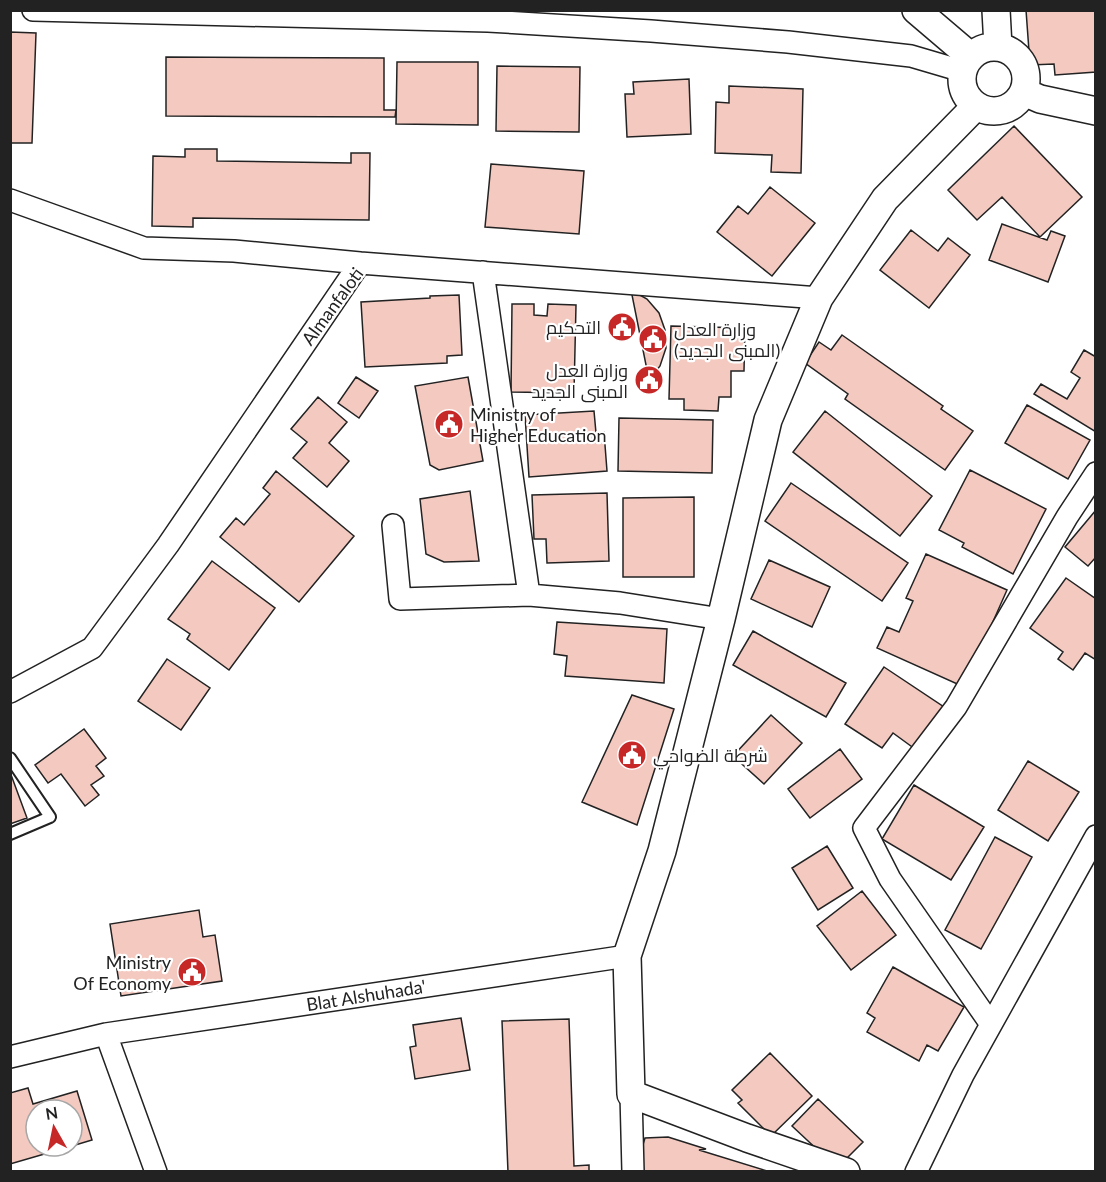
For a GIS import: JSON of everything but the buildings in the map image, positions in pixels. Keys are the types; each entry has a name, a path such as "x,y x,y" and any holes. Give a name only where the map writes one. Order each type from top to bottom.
{"street":[{"path":"33,10 488,16 788,42 966,63"},
{"path":"916,10 966,63"},
{"path":"996,10 998,47"},
{"path":"998,47 1016,55 1026,72 1026,82 1024,92 1018,101 1009,108 998,111 976,106 963,91 961,81 966,63 978,50 998,47"},
{"path":"1024,92 1040,99 1095,111"},
{"path":"633,1172 627,956 662,851 721,619 768,420 819,298 885,200 976,106"},
{"path":"10,200 144,248 234,251 360,263"},
{"name":"Almanfaloti","path":"10,692 92,648 168,545 360,263 819,298"},
{"path":"483,272 529,595"},
{"path":"990,1023 890,879 864,828 956,707 1067,517 1095,474"},
{"path":"393,525 400,599 529,595 621,603 721,619"},
{"path":"916,1172 990,1023 1095,836"},
{"name":"Blat Alshuhada'","path":"10,1057 106,1034 627,956"},
{"path":"106,1034 156,1172"},
{"path":"631,1094 747,1138 846,1172"}],"lane":[{"path":"10,758 50,817 10,834"}],"place":[{"name":"التحكيم","path":"622,327"},
{"name":"وزارة العدل (المبنى الجديد)","path":"653,339"},
{"name":"وزارة العدل المبنى الجديد","path":"649,380"},
{"name":"Ministry of Higher Education","path":"449,424"},
{"name":"شرطة الضواحي","path":"632,755"},
{"name":"Ministry Of Economy","path":"192,972"}]}
